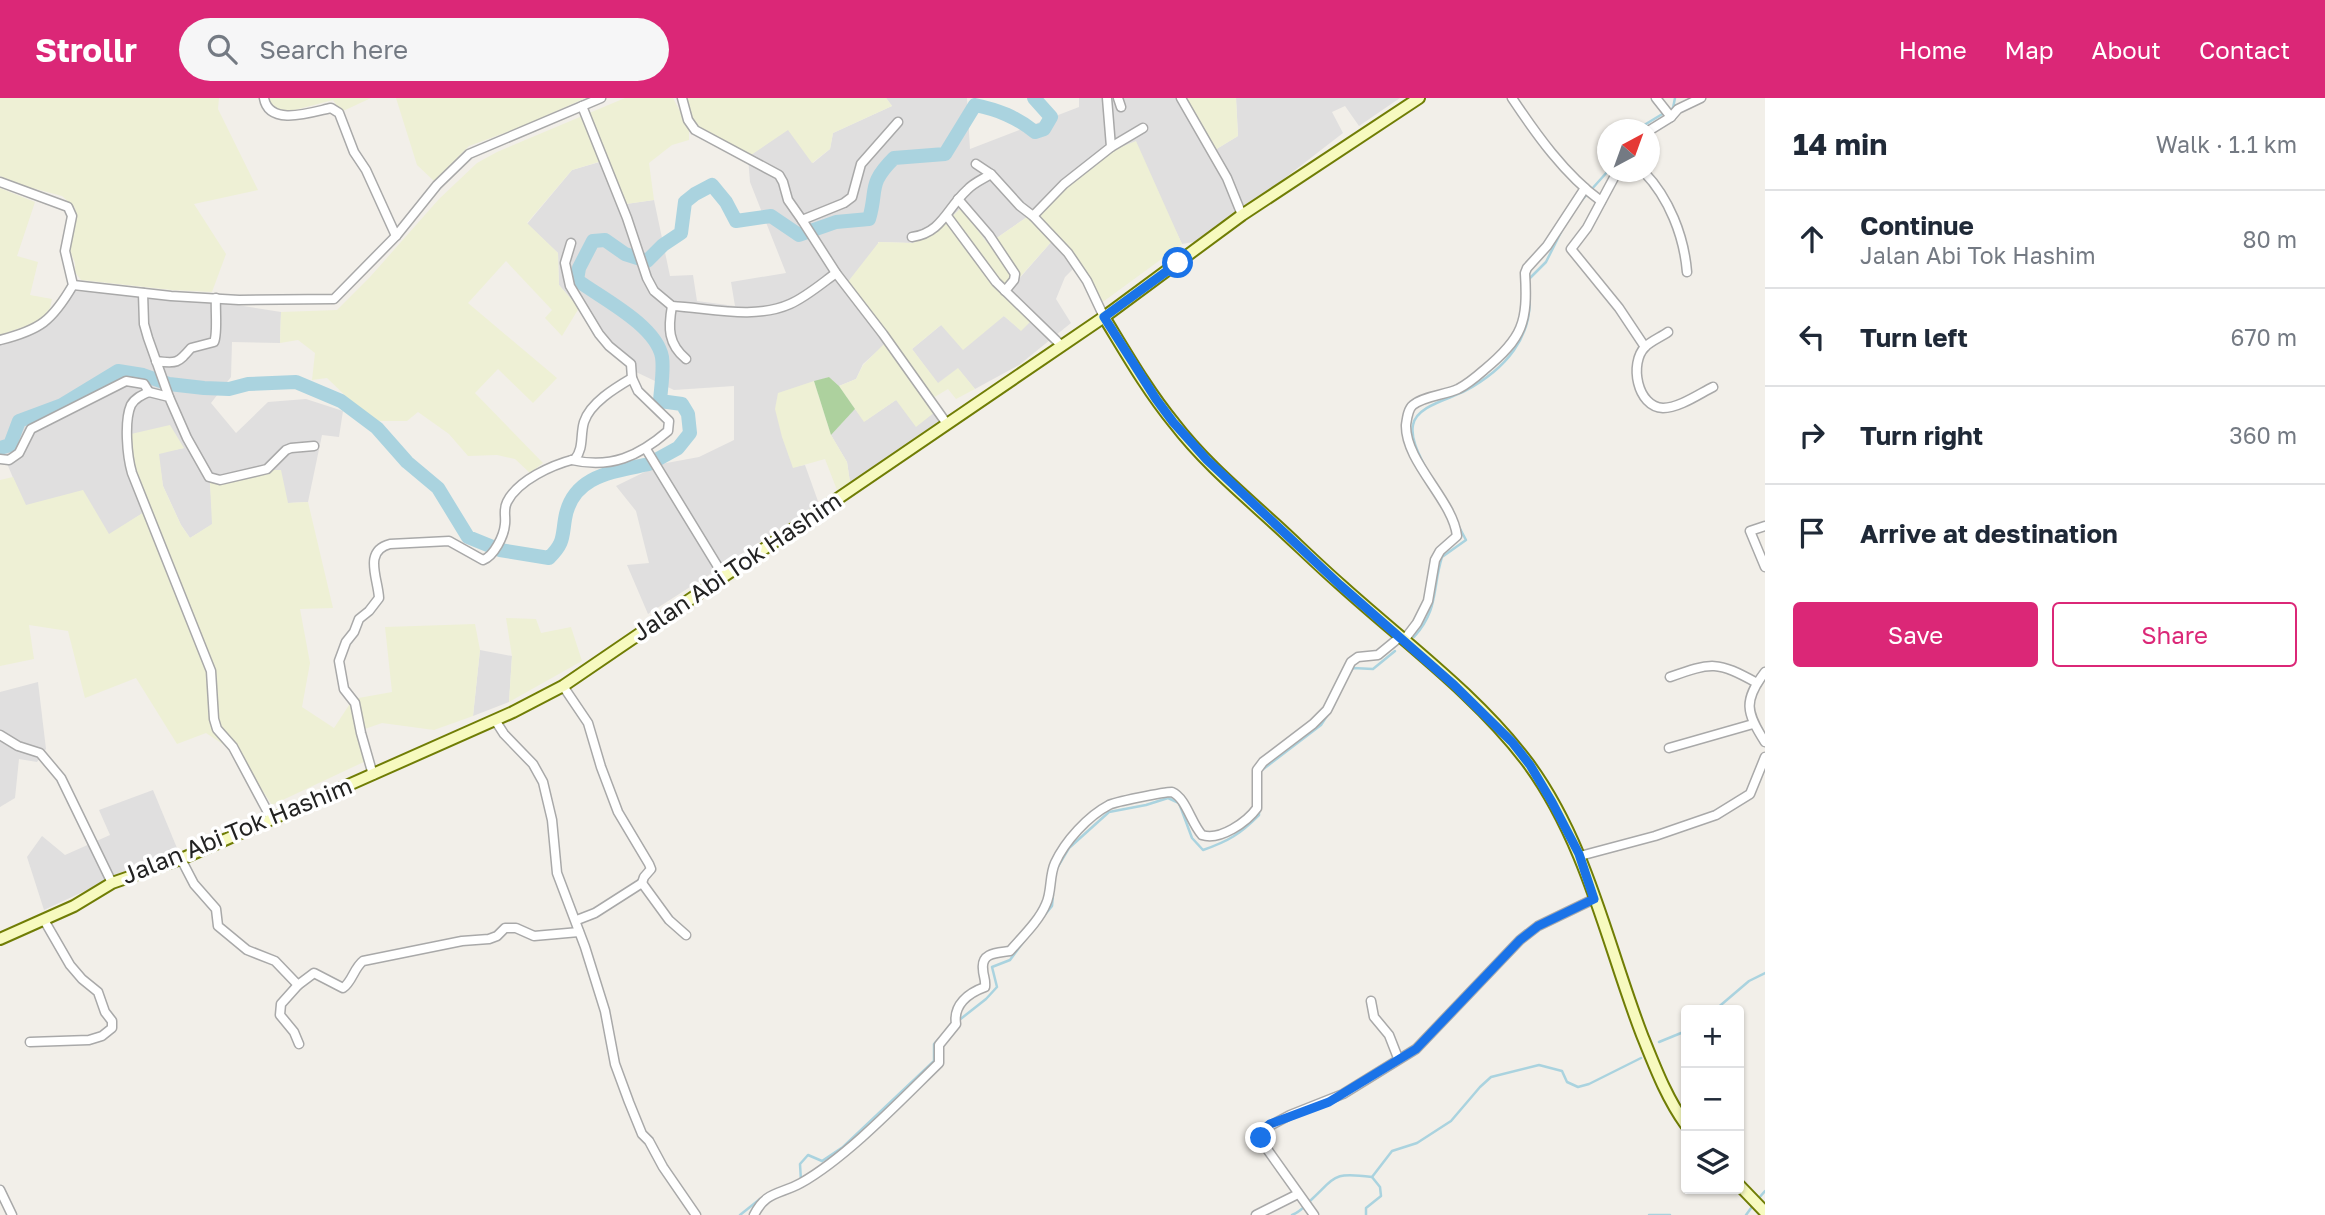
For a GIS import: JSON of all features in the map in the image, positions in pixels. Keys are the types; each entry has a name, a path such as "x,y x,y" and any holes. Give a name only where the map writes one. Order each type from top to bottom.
{"main road":[{"name":"Jalan Abi Tok Hashim","path":"0,939 44,920 112,883 181,859 495,720 563,686 1104,317 1242,215 1419,98"},
{"path":"1104,317 1167,415 1207,460 1340,585 1454,685 1512,742 1541,783 1580,856 1652,1062 1681,1117"},
{"path":"1744,1190 1765,1212"}],"street":[{"path":"264,98 265,105 281,115 292,116 331,108 339,113 354,152 366,170 396,236"},
{"path":"73,285 216,298 275,301 334,299 396,236 438,185 469,154 601,98"},
{"path":"682,98 688,120 695,130 779,175 788,200 835,273 883,334 947,424"},
{"path":"1107,98 1111,147"},
{"path":"1181,98 1227,178 1242,215"},
{"path":"1511,98 1530,124 1587,189 1600,200"},
{"path":"1656,98 1667,112"},
{"path":"1660,119 1667,112 1701,98"},
{"path":"582,106 607,163 647,278 654,291 672,306 719,311 766,311 791,304 835,273"},
{"path":"804,224 852,197 861,164 898,122"},
{"path":"1033,216 1064,184 1111,147 1143,128"},
{"path":"976,164 1033,216 1077,264 1104,317"},
{"path":"912,237 929,233 947,216 968,188 990,174"},
{"path":"0,181 68,207 72,216 65,251 73,285 48,321 26,334 0,340"},
{"path":"1611,182 1587,228 1571,249 1619,308 1645,347"},
{"path":"1652,182 1679,232 1687,272"},
{"path":"754,1215 762,1200 804,1181 842,1153 939,1063 939,1045 956,1021 959,1004 985,987 982,965 985,959 993,952 1010,951 1046,906 1053,865 1075,832 1115,802 1172,792 1179,796 1196,829 1202,835 1215,836 1236,827 1257,808 1256,770 1263,761 1327,710 1351,662 1358,657 1378,655 1402,639 1417,623 1428,601 1434,560 1457,536 1448,512 1407,435 1406,425 1410,409 1415,403 1458,389 1503,354 1522,324 1527,301 1527,268 1547,246 1587,189"},
{"path":"958,199 989,235 1014,274 1014,280 1004,291"},
{"path":"947,216 1004,291 1062,346"},
{"path":"571,243 565,263 569,286 608,346 631,364 632,378 638,391 669,421 668,431 646,449 612,462 587,464 572,460"},
{"path":"143,293 144,324 156,361 187,438 209,477 220,480 267,469 286,450 314,446"},
{"path":"156,361 177,362 191,348 214,342 217,336 214,320 216,298"},
{"path":"672,306 670,337 674,347 686,359"},
{"path":"1668,332 1645,347 1638,359 1637,378 1653,406 1667,408 1713,387"},
{"path":"373,775 360,733 355,703 344,689 339,661 359,619 379,598 373,564 376,551 390,544 449,541 483,560 500,540 505,525 505,506 515,491 548,468 572,460 578,455 583,424 590,410 632,378"},
{"path":"0,459 9,460 19,453 31,429 126,381 144,384 149,392 169,397"},
{"path":"149,392 133,402 130,408 128,442 132,473 213,676 213,710 217,729 233,747 271,818"},
{"path":"646,449 723,575"},
{"path":"1765,526 1750,531 1765,567"},
{"path":"1670,677 1702,666 1721,666 1757,683"},
{"path":"1765,672 1751,692 1750,701 1753,724 1765,742"},
{"path":"563,686 588,723 618,812 651,869 642,883 595,913 576,920"},
{"path":"495,720 504,734 533,764 543,782 552,820 557,873 576,920 605,1011 615,1064 642,1134 696,1215"},
{"path":"1669,748 1753,724"},
{"path":"0,735 18,746 40,753 61,778 112,883"},
{"path":"1580,856 1655,836 1716,815 1750,794 1765,757"},
{"path":"181,859 194,884 216,909 218,926 247,950 275,961 298,985"},
{"path":"642,883 669,920 686,935"},
{"path":"1314,1215 1262,1142 1264,1129 1343,1094 1416,1049 1507,951 1530,931 1594,899"},
{"path":"30,1042 65,1042 95,1038 112,1028 113,1021 105,1012 98,992 70,965 44,920"},
{"path":"299,1044 295,1032 280,1017 280,1008 298,985 314,973 345,988 363,961 462,941 489,939 505,928 516,928 534,936 579,932"},
{"path":"1371,1001 1374,1017 1389,1035 1398,1058"},
{"path":"0,1190 12,1215"},
{"path":"1256,1215 1300,1197"}],"shaded area":[{"path":"886,98 967,98 970,149 1079,107 1079,98 1186,98 1215,150 1238,136 1236,98 1400,98 1359,126 1345,106 1332,112 1343,133 1205,240 1182,244 1168,215 1037,216 1027,217 988,244 961,208 938,230 913,243 878,242 890,340 863,364 856,379 839,386 829,377 778,394 793,467 805,465 819,504 648,614 627,565 649,563 636,511 616,486 661,464 699,457 734,440 734,386 674,390 636,372 593,335 579,308 559,285 558,253 527,224 572,170 603,161 626,204 654,200 670,276 693,275 697,301 735,306 731,282 786,273 750,182 748,157 788,129 813,163 830,149 833,133 892,106"},
{"path":"1052,241 1061,247 1076,266 1065,277 1056,299 1071,323 1019,365 975,389 958,369 938,384 912,349 941,325 1004,316 1021,330 1005,295"},
{"path":"74,291 212,301 281,312 280,343 232,342 231,377 211,403 236,433 268,402 306,399 343,411 339,437 322,435 308,502 288,503 210,483 213,524 190,538 163,486 158,453 184,448 131,434 149,509 109,535 25,506 0,447 0,343 30,335"},
{"path":"896,400 935,412 942,422 850,482 847,462 831,435 855,409 865,421"},
{"path":"480,650 512,656 509,702 473,716"},
{"path":"38,682 46,749 37,762 19,759 15,798 0,807 0,692"},
{"path":"153,790 177,848 44,910 27,857 42,836 65,855 110,835 99,810"}],"green space":[{"path":"0,98 219,98 218,109 258,190 194,204 226,254 212,292 81,280 75,272 75,263 69,248 75,208 62,196 21,185 0,176"},
{"path":"268,98 371,98 341,112 333,100 287,112 278,110 269,103"},
{"path":"396,98 586,98 469,146 434,181 417,165"},
{"path":"625,98 673,98 689,128 689,140 672,145 649,163 654,200 626,204 602,161 572,170 527,223 558,253 559,285 579,308 562,336 545,318 552,310 506,261 468,303 557,378 533,403 498,369 475,393 543,463 530,473 515,459 497,455 468,456 449,434 418,412 407,421 378,421 355,405 327,378 312,380 315,353 298,340 280,343 281,312 337,310 439,199 477,163"},
{"path":"682,98 886,98 892,106 833,133 830,149 812,163 788,130 748,157 698,127 691,119"},
{"path":"1186,98 1236,98 1238,136 1215,150"},
{"path":"1136,141 1182,244 1100,304 1084,268 1065,243 1037,216 1084,172 1116,149"},
{"path":"0,188 35,202 17,256 38,262 30,295 52,299 50,308 40,321 0,335"},
{"path":"961,208 988,244 1027,217 1052,241 1005,294 1031,321 1021,331 1004,316 963,350 941,325 912,349 938,383 958,368 975,389 956,399 948,389 933,398 847,283 879,242 913,243 938,230"},
{"path":"884,344 935,412 916,427 896,400 864,422 839,386 856,379 863,365"},
{"path":"829,377 855,409 831,435 814,381"},
{"path":"814,381 831,435 847,462 850,482 837,490 825,459 793,468 775,409 778,393"},
{"path":"170,425 184,448 159,454 163,486 190,538 212,524 210,483 241,477 255,470 281,470 288,503 308,502 333,608 300,609 310,663 302,707 334,728 353,699 392,692 385,627 475,624 480,650 473,716 434,730 382,723 356,732 368,760 272,805 238,754 206,733 177,744 136,678 85,698 68,631 29,625 34,659 0,666 0,480 13,477 26,505 83,490 109,534 149,509 130,450 131,434"},
{"path":"506,618 536,619 541,633 571,627 582,661 509,702 512,656"}],"waterway":[{"path":"658,459 678,448 690,433 688,414 682,404 660,401 662,357 650,334 626,313 577,280 579,268 593,241 605,240 625,254 647,261 663,245 681,233 685,202 712,185 726,202 736,221 771,216 799,235 836,222 869,219 877,181 894,158 945,154 975,105 1007,115 1035,132 1044,129 1051,117 1034,98"},
{"path":"1670,110 1675,98"},
{"path":"1654,119 1664,113"},
{"path":"1582,200 1598,182"},
{"path":"1528,280 1546,262 1561,232"},
{"path":"1427,471 1413,437 1415,418 1434,404 1479,383 1504,362 1522,337 1527,323 1529,290"},
{"path":"0,448 10,445 19,421 62,405 118,371 143,375 169,384 204,388 229,389 248,384 296,382 341,401 377,428 407,462 438,488 468,537 500,550 549,558 563,536 569,504 585,484 608,473 649,464"},
{"path":"1414,637 1428,617 1442,557 1466,540 1458,525"},
{"path":"1349,674 1353,668 1373,669 1395,651"},
{"path":"1262,770 1321,725 1334,705"},
{"path":"1057,868 1069,848 1109,812 1168,798 1179,803 1192,838 1203,850 1240,832 1259,815 1259,810"},
{"path":"1043,917 1052,906 1053,895"},
{"path":"958,1021 997,987 992,967 1010,960 1026,938"},
{"path":"1721,1005 1749,981 1765,973"},
{"path":"801,1181 800,1164 808,1155 822,1161 843,1147 934,1061 934,1044 948,1029"},
{"path":"1659,1042 1681,1033"},
{"path":"1372,1177 1392,1151 1417,1143 1451,1121 1491,1077 1539,1065 1562,1071 1567,1082 1578,1087 1641,1058"},
{"path":"1292,1215 1331,1181 1349,1175 1372,1177 1380,1187 1381,1196 1366,1208 1366,1215"},
{"path":"1758,1199 1765,1191"},
{"path":"740,1215 760,1199"},
{"path":"1746,1215 1754,1204"},
{"path":"1649,1215 1670,1215"}],"route":[{"path":"1178,263 1104,317 1156,399 1188,440 1229,482 1340,585 1454,685 1512,742 1530,765 1552,802 1579,854 1594,899 1530,931 1507,951 1416,1049 1329,1102 1270,1124 1264,1129 1261,1138"}]}
